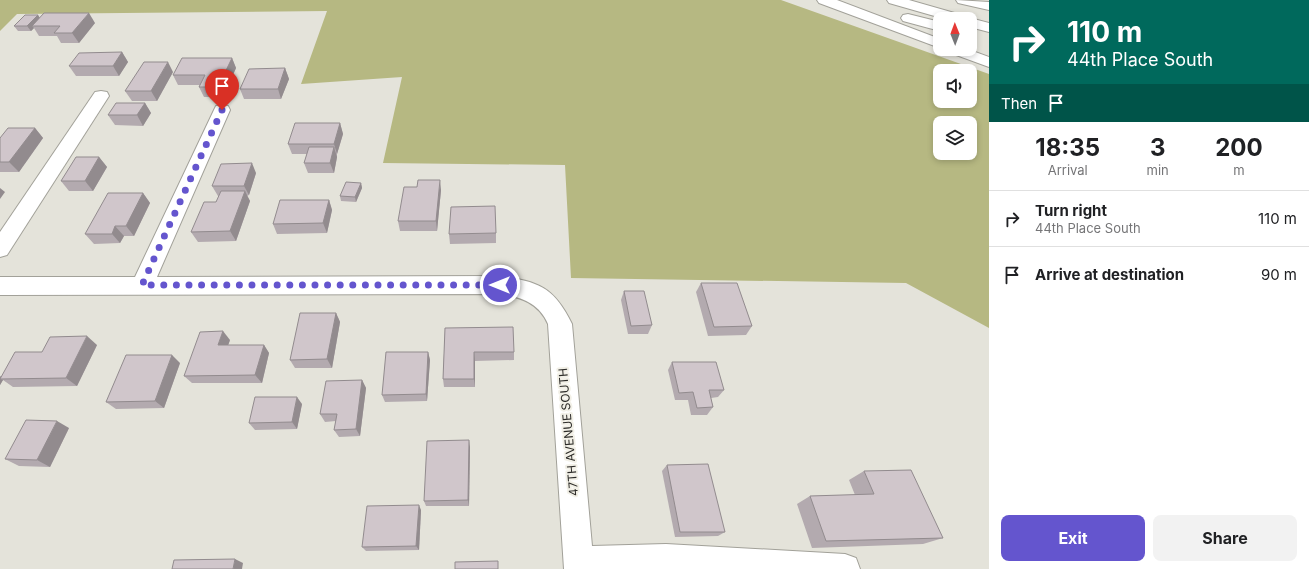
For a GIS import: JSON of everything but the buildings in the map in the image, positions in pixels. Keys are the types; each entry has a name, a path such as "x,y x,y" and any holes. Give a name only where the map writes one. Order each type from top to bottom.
{"main road":[{"path":"824,0 933,41"},
{"path":"841,0 933,25"},
{"path":"894,0 936,12"},
{"path":"963,0 989,6"},
{"path":"977,24 989,27"},
{"path":"977,38 989,42"},
{"path":"972,56 989,62"},
{"path":"0,249 102,96"},
{"path":"0,286 142,285 222,110"},
{"name":"47TH AVENUE SOUTH","path":"142,285 500,285 524,289 544,300 554,311 560,324 579,565"},
{"path":"579,565 666,559 845,569"}],"green space":[{"path":"0,0 781,0 933,54 933,56 938,56 961,64 933,64 933,108 977,108 977,70 989,74 989,328 906,283 571,278 565,165 383,163 402,77 301,84 327,11 17,14 0,31"}],"route":[{"path":"222,110 142,285 500,285"}]}
